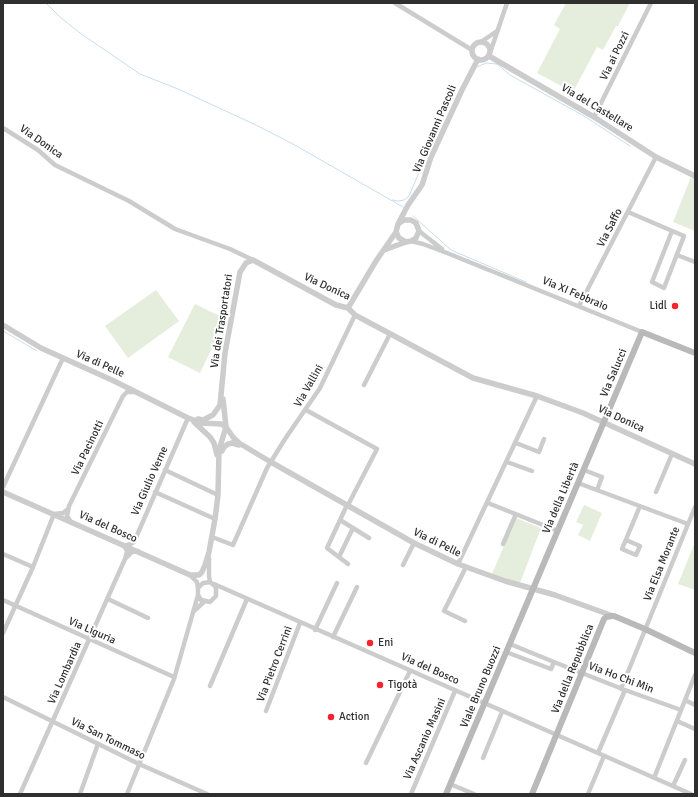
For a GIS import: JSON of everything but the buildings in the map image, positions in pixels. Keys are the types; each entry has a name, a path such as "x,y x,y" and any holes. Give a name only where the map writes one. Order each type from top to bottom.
{"main road":[{"name":"Via XI Febbraio","path":"642,332 695,353"},
{"name":"Via Salucci","path":"604,421 642,332"},
{"name":"Via della Libertà","path":"536,589 536,582 604,421"},
{"name":"Viale Bruno Buozzi","path":"446,794 536,589"},
{"name":"Via di Pelle","path":"613,616 645,628 695,653"},
{"name":"Via della Repubblica","path":"532,794 604,619 606,617 613,616"}],"street":[{"path":"395,3 472,50 474,56 478,59 485,59 489,56 508,3"},
{"name":"Via ai Pozzi","path":"594,117 651,3"},
{"path":"472,50 475,45 497,31"},
{"path":"481,42 487,44 490,50"},
{"name":"Via del Castellare","path":"489,56 594,117 656,157 695,176"},
{"name":"Via Giovanni Pascoli","path":"348,308 376,261 396,232 398,224 408,205 422,185 432,157 462,90 478,59"},
{"name":"Via Donica","path":"3,128 38,150 55,165 130,201 175,229 237,252 336,305 348,308 355,315 473,378 537,396 604,421 695,464"},
{"name":"Via Saffo","path":"579,306 656,157"},
{"path":"408,205 411,220"},
{"path":"628,212 684,236 664,288 652,282 672,231"},
{"path":"383,250 416,238 419,231 416,223 411,220 404,220 398,224"},
{"name":"Via XI Febbraio","path":"419,231 447,252"},
{"path":"396,232 399,238 408,242"},
{"name":"Via XI Febbraio","path":"408,242 423,244 447,252 642,332"},
{"path":"677,255 695,262"},
{"name":"Via dei Trasportatori","path":"189,418 203,420 213,415 220,405 225,353 240,272 246,263 253,260"},
{"name":"Via Vallini","path":"212,537 233,545 271,462 320,388 355,315"},
{"name":"Via di Pelle","path":"3,325 41,348 114,380 189,418 202,423 219,423 226,427 233,437 246,448 414,543 458,564 613,616"},
{"path":"364,385 390,334"},
{"path":"3,487 63,358"},
{"path":"114,380 122,388 122,398"},
{"path":"122,398 129,391 141,394"},
{"name":"Via dei Trasportatori","path":"222,391 226,427"},
{"path":"458,564 537,396"},
{"name":"Via Pacinotti","path":"70,506 122,398"},
{"path":"306,410 371,444 377,449 347,505 327,548 348,564"},
{"name":"Via di Pelle","path":"189,418 200,427 214,443 218,465"},
{"name":"Via Giulio Verne","path":"124,545 134,542 189,418"},
{"path":"217,594 217,590 212,583 208,566 218,495 219,450 226,427"},
{"path":"516,443 540,452 544,439"},
{"path":"218,465 222,450 226,445 235,443 246,448"},
{"path":"656,492 672,454"},
{"path":"507,462 532,471"},
{"path":"165,470 218,495"},
{"path":"584,470 602,477 597,490"},
{"path":"578,483 688,524"},
{"name":"Via del Bosco","path":"3,492 190,575"},
{"path":"155,492 215,519"},
{"path":"488,503 558,531"},
{"path":"3,633 33,567 54,514 63,513 70,506"},
{"path":"70,506 67,516 72,523"},
{"path":"626,540 640,506"},
{"name":"Via Elsa Morante","path":"598,753 645,628 695,507"},
{"path":"503,544 516,514"},
{"path":"340,520 369,538"},
{"path":"339,557 353,528"},
{"path":"403,565 414,543"},
{"path":"124,545 127,551 126,559"},
{"path":"126,559 132,552 138,552"},
{"path":"190,575 199,575 202,572 209,552"},
{"path":"3,554 33,567"},
{"name":"Via Lombardia","path":"20,794 126,559"},
{"path":"465,622 444,611 466,567"},
{"path":"127,794 174,677 198,595 197,582 190,575"},
{"path":"198,588 203,583 212,583"},
{"name":"Via del Bosco","path":"212,583 691,794"},
{"path":"316,630 337,584"},
{"path":"333,637 357,587"},
{"path":"193,612 205,601 212,600 217,594 228,591"},
{"path":"198,595 201,600 205,601"},
{"path":"210,686 247,599"},
{"name":"Via Liguria","path":"3,600 174,677"},
{"path":"108,600 148,618"},
{"name":"Via Pietro Cerrini","path":"266,711 300,623"},
{"name":"Via Ho Chi Min","path":"512,645 623,689 681,710"},
{"path":"509,653 551,669 554,662"},
{"path":"366,763 410,671"},
{"path":"654,778 695,675"},
{"name":"Via Ascanio Masini","path":"411,794 455,691"},
{"name":"Via San Tommaso","path":"3,696 139,764 207,794"},
{"path":"685,700 695,705"},
{"path":"483,758 502,712"},
{"path":"677,721 695,729"},
{"path":"80,794 98,744"},
{"path":"588,794 604,756"},
{"path":"673,786 685,760"},
{"path":"450,784 474,794"}],"green space":[{"path":"566,3 630,3 603,50 597,47 573,92 537,73 560,29 554,25"},
{"path":"691,177 695,179 695,231 673,222"},
{"path":"156,290 179,321 128,358 105,326"},
{"path":"195,304 226,319 200,373 168,357"},
{"path":"584,505 602,513 590,541 578,535 583,525 576,522"},
{"path":"516,518 541,528 520,583 492,574"},
{"path":"695,542 695,590 678,584"}],"waterway":[{"path":"46,3 60,17 80,33 140,74 178,89 256,125 293,144 403,207"},
{"path":"477,67 486,63 497,64 510,75 584,116 630,146"},
{"path":"392,200 404,200 409,196 423,163"},
{"path":"413,216 451,250 526,282"},
{"path":"3,331 37,351"}],"place":[{"name":"Lidl","path":"675,306"},
{"name":"Eni","path":"370,643"},
{"name":"Tigotà","path":"380,685"},
{"name":"Action","path":"331,717"}]}
